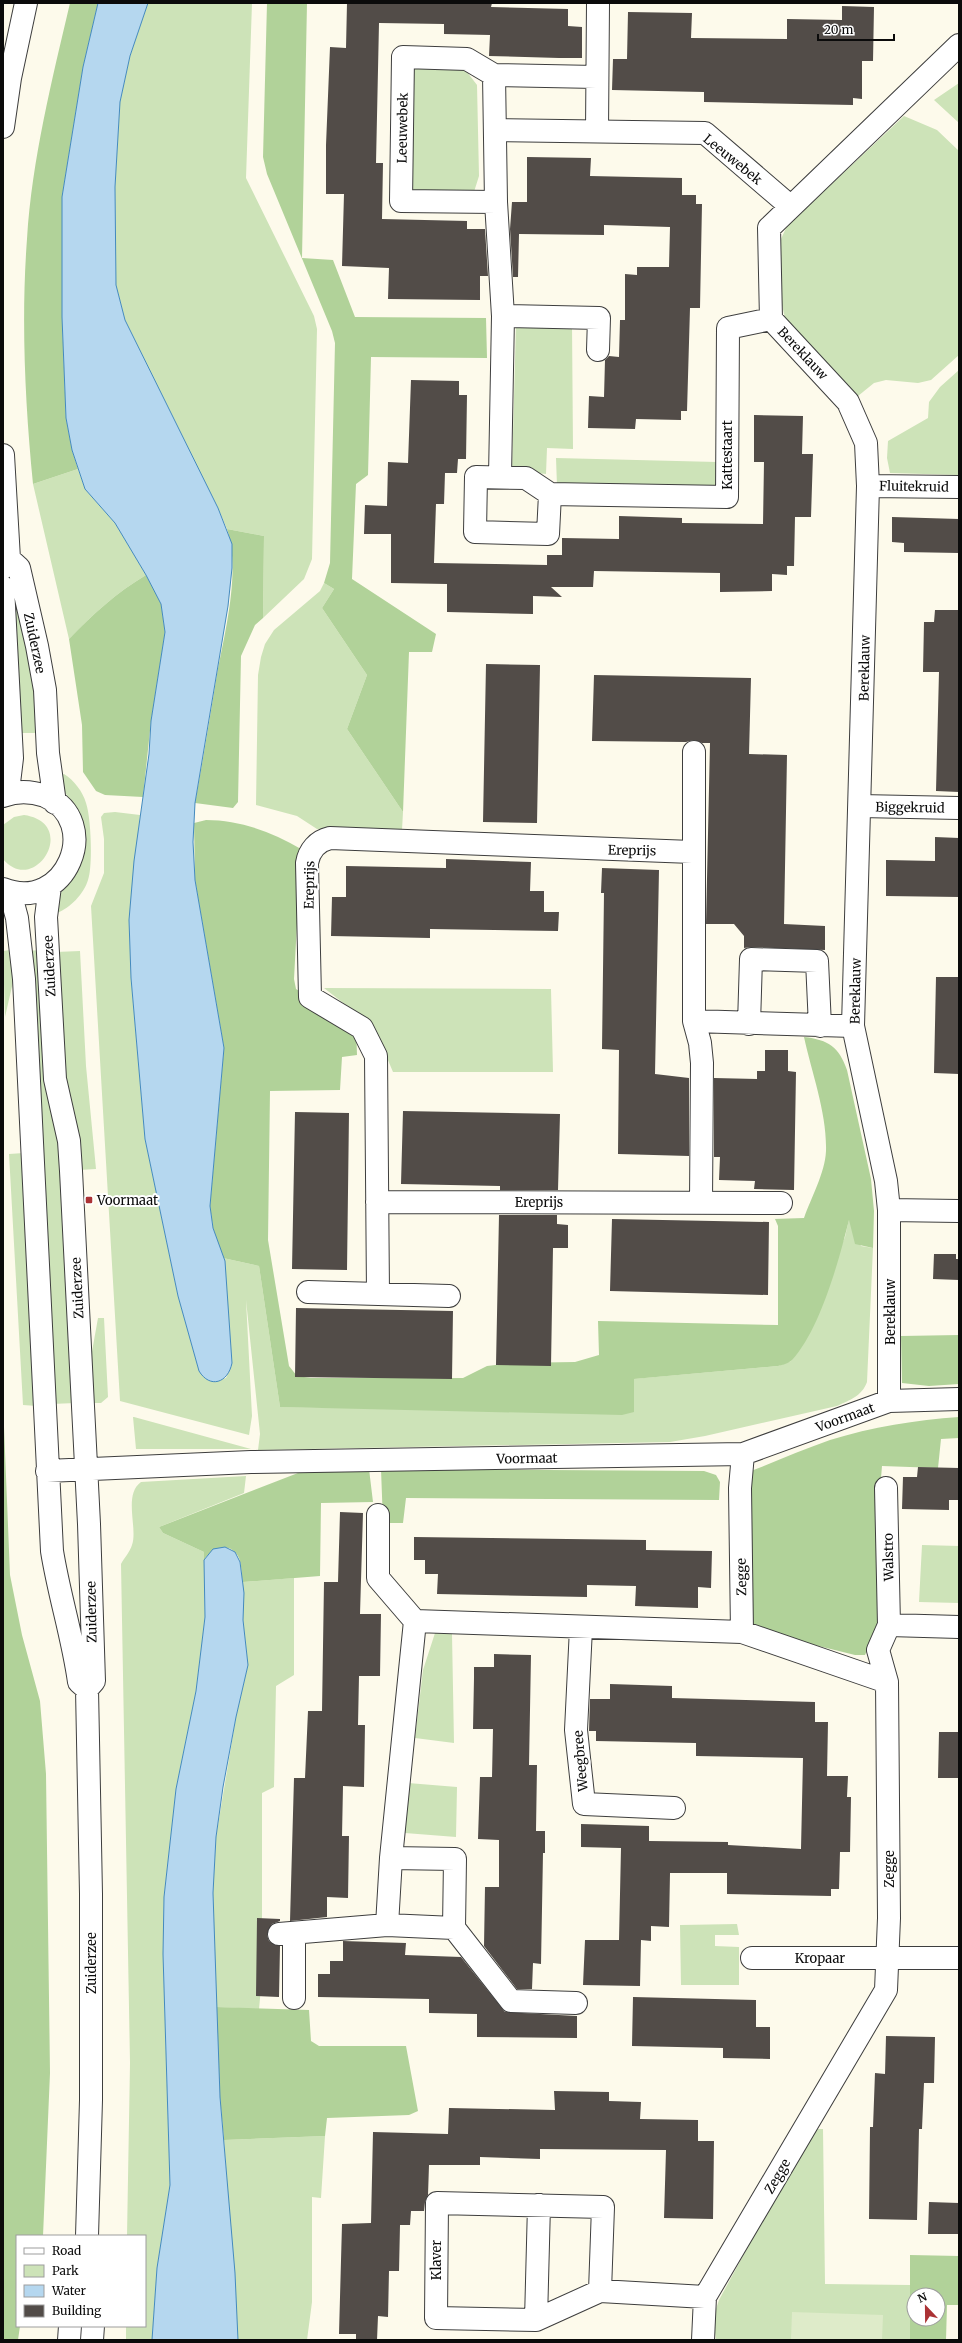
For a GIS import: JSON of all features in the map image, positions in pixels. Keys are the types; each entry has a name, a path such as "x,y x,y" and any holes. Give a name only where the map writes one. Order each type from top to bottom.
{"street":[{"path":"3,127 10,78 26,3"},
{"path":"597,132 596,77 598,3"},
{"name":"Bereklauw","path":"889,1401 889,1210 886,1181 853,1026 868,486 866,443 848,402 771,319 769,228 790,206 959,45"},
{"name":"Leeuwebek","path":"496,202 401,201 402,57 467,59 494,75 596,77"},
{"path":"494,75 496,202 503,316 500,476"},
{"name":"Leeuwebek","path":"495,130 705,134 790,206"},
{"path":"503,316 599,318 598,350"},
{"name":"Kattestaart","path":"550,494 727,497 728,328 771,319"},
{"name":"Zuiderzee","path":"3,455 6,564 19,568 37,646 45,690 48,753 55,803"},
{"path":"500,476 526,478 550,494 548,534 475,532 476,478 500,476"},
{"name":"Fluitekruid","path":"868,486 959,487"},
{"name":"Zuiderzee","path":"3,587 12,758 9,783 4,796"},
{"path":"694,752 692,852 694,1021 700,1042 702,1063 701,1202"},
{"path":"4,796 31,792 55,803 69,819 73,832 74,846 69,866 61,877 50,886 26,893 7,890"},
{"name":"Biggekruid","path":"860,806 959,808"},
{"name":"Ereprijs","path":"378,1294 376,1056 362,1028 310,997 307,863 317,844 325,839 339,838 552,848 692,852"},
{"name":"Zuiderzee","path":"50,886 46,917 48,963 55,1078 67,1128 72,1171 94,1681 87,1689 91,1989 87,2235"},
{"name":"Zuiderzee","path":"7,890 17,918 24,987 52,1551 56,1576 74,1646 79,1682 87,1689"},
{"path":"749,1024 751,960 802,960 817,961 820,1026"},
{"path":"694,1021 749,1024 853,1026"},
{"name":"Ereprijs","path":"377,1202 781,1203"},
{"path":"889,1210 959,1211"},
{"path":"308,1292 450,1296"},
{"name":"Voormaat","path":"47,1471 259,1462 743,1454 889,1401 959,1399"},
{"name":"Zegge","path":"742,1632 740,1488 743,1454"},
{"name":"Walstro","path":"886,1488 889,1625 878,1650 888,1682"},
{"path":"378,1515 378,1578 415,1621 391,1858 387,1925"},
{"path":"415,1621 581,1628 742,1632 888,1682"},
{"path":"889,1625 959,1627"},
{"name":"Weegbree","path":"581,1628 576,1730 584,1804 674,1808"},
{"name":"Zegge","path":"703,2340 705,2297 886,1990 888,1957 888,1682"},
{"path":"391,1858 455,1859 454,1928 510,2001 576,2003"},
{"path":"294,1998 286,1934 387,1925 454,1928"},
{"name":"Kropaar","path":"752,1958 959,1958"},
{"name":"Klaver","path":"600,2291 603,2207 437,2203 436,2318 536,2320 600,2291 705,2297"},
{"path":"536,2320 539,2205"},
{"path":"69,2340 70,2327"},
{"path":"92,2327 92,2340"}],"green space":[{"path":"70,3 98,3 83,67 62,197 62,317 66,418 72,450 78,469 33,484 28,423 24,331 27,239 33,179 38,149"},
{"path":"148,3 252,3 246,178 314,316 317,329 312,559 304,579 263,618 264,536 227,529 125,320 116,285 115,187 120,102 130,56"},
{"path":"267,3 307,3 302,258 333,260 355,317 486,318 487,358 371,357 368,475 356,484 352,579 436,634 432,652 409,652 403,812 347,729 367,675 322,608 334,589 324,583 330,563 335,343 332,331 267,174 263,157"},
{"path":"413,67 464,68 477,85 479,176 473,195 413,192"},
{"path":"959,83 959,123 934,100"},
{"path":"904,116 937,130 959,151 959,355 931,380 918,383 886,380 874,383 858,396 785,318 780,296 781,239 787,226"},
{"path":"572,324 573,449 547,448 546,474 512,470 516,325"},
{"path":"959,370 959,475 890,473 887,458 888,441 928,418 929,402 940,387"},
{"path":"556,458 717,462 716,491 557,486"},
{"path":"78,469 85,489 115,523 146,575 105,604 69,639 33,484"},
{"path":"227,529 264,536 263,618 255,625 241,656 238,802 233,808 195,803 230,601 232,563 231,545"},
{"path":"146,575 161,604 165,632 151,721 143,797 105,795 96,791 83,772 82,725 69,639 105,604"},
{"path":"324,583 334,589 322,608 367,675 347,729 403,812 402,830 317,829 297,816 256,805 258,675 261,657 265,644 274,630 320,591"},
{"path":"15,601 28,650 35,699 37,733 19,733 12,602"},
{"path":"64,774 78,787 83,795 88,810 91,853 90,873 86,885 80,895 67,908 57,913 60,894 79,869 85,842 82,821 61,784 62,775"},
{"path":"115,812 140,815 129,920 131,978 145,1139 178,1296 199,1371 211,1381 226,1378 232,1363 223,1258 259,1266 280,1407 634,1412 633,1379 778,1366 791,1361 845,1237 849,1219 861,1246 873,1248 867,1382 862,1391 855,1397 837,1406 705,1436 670,1442 258,1450 260,1434 246,1300 252,1416 249,1435 120,1401 91,906 104,873 104,839 101,817 104,813"},
{"path":"24,815 40,821 49,831 50,842 46,854 38,864 28,869 15,868 3,859 3,825 14,817"},
{"path":"206,820 231,822 255,828 279,837 301,849 294,979 296,989 356,1028 357,1055 342,1057 340,1090 270,1091 268,1240 289,1366 297,1376 311,1378 463,1378 487,1366 512,1363 575,1362 599,1355 598,1321 778,1325 778,1226 775,1219 773,1219 804,1218 823,1168 826,1151 826,1137 822,1108 804,1037 820,1040 832,1046 844,1062 847,1070 871,1179 874,1211 873,1248 855,1244 849,1220 840,1255 820,1313 802,1347 792,1360 786,1364 778,1366 634,1379 634,1412 622,1415 280,1407 259,1266 223,1258 213,1228 210,1206 224,1048 195,880 194,823"},
{"path":"10,950 13,982 5,1017 3,951"},
{"path":"41,950 57,1112 76,1403 51,1404 27,951"},
{"path":"80,951 86,1066 96,1169 79,1170 68,1104 56,952"},
{"path":"324,988 551,989 553,1072 393,1072 374,1027"},
{"path":"24,1153 37,1406 23,1405 9,1154"},
{"path":"98,1318 104,1318 108,1397 101,1403 91,1403 91,1357"},
{"path":"959,1335 959,1384 929,1386 902,1383 901,1336"},
{"path":"3,1402 10,1575 22,1635 40,1701 46,1774 50,2073 43,2235 16,2235 16,2327 20,2327 18,2340 3,2340"},
{"path":"134,1417 251,1449 136,1449"},
{"path":"959,1417 959,1438 941,1439 938,1468 882,1466 880,1490 882,1618 865,1655 855,1655 742,1627 751,1471 846,1435 894,1425"},
{"path":"369,1469 373,1502 321,1503 320,1576 243,1582 239,1558 231,1549 216,1549 207,1555 204,1560 204,1552 163,1533 159,1527 298,1473"},
{"path":"381,1469 704,1471 716,1475 720,1482 719,1500 406,1498 403,1523 383,1523"},
{"path":"246,1476 244,1493 159,1527 163,1533 204,1552 205,1617 196,1691 176,1789 164,1897 163,1954 170,2185 157,2268 152,2340 126,2340 126,2327 146,2327 146,2235 127,2235 130,2063 121,1564 132,1545 133,1495 141,1482"},
{"path":"922,1545 959,1546 959,1603 919,1602"},
{"path":"294,1578 294,1675 276,1686 274,1787 262,1793 262,1977 259,2009 216,2007 213,1893 216,1837 236,1717 248,1665 243,1620 243,1582"},
{"path":"435,1633 452,1634 454,1743 415,1738 423,1670"},
{"path":"408,1783 457,1787 456,1837 405,1833"},
{"path":"737,1924 739,1935 715,1935 715,1946 739,1947 739,1985 681,1985 680,1925"},
{"path":"216,2007 309,2010 311,2041 319,2046 406,2046 418,2111 409,2115 327,2118 325,2136 224,2140 220,2097"},
{"path":"812,2129 823,2129 825,2284 910,2285 910,2287 906,2287 906,2327 910,2327 910,2340 716,2340 713,2318 719,2300"},
{"path":"325,2136 321,2198 312,2197 312,2302 307,2340 238,2340 224,2140"},
{"path":"910,2255 959,2256 959,2305 947,2305 946,2340 910,2340 910,2327 946,2327 946,2287 910,2287"},
{"path":"792,2312 883,2315 882,2340 791,2340"}],"water":[{"path":"98,3 148,3 130,56 120,102 115,187 116,285 125,320 218,508 232,544 232,568 228,606 195,803 193,842 195,880 224,1048 210,1206 213,1228 225,1261 232,1363 230,1370 223,1379 213,1382 203,1377 199,1371 178,1296 145,1139 131,978 129,920 134,861 149,754 151,721 165,632 161,604 146,575 115,523 85,489 72,450 66,418 62,317 62,197 83,67"},
{"path":"225,1547 235,1552 240,1562 244,1593 243,1620 248,1665 236,1717 223,1787 216,1837 213,1893 220,2097 235,2273 238,2340 152,2340 157,2268 170,2185 163,1954 164,1897 176,1789 196,1691 205,1617 204,1560 213,1549"}],"building":[{"path":"347,3 492,3 491,7 568,9 568,26 582,27 582,58 559,58 489,56 490,35 444,34 444,24 379,23 376,163 383,163 382,219 467,221 467,229 485,229 488,276 480,276 480,300 388,299 389,268 342,266 344,194 326,194 326,145 330,47 346,48"},
{"path":"842,6 874,7 873,61 862,61 862,99 853,98 853,105 704,102 704,92 612,90 613,59 627,59 628,12 692,13 691,38 787,39 787,19 842,20"},
{"path":"527,157 591,158 590,176 682,178 682,195 696,195 696,204 702,204 700,308 690,308 687,411 681,411 681,420 636,419 635,429 588,428 589,396 604,397 605,360 609,356 619,357 620,320 625,320 625,274 637,275 637,267 669,267 670,227 604,225 604,235 519,234 518,277 513,277 510,229 512,202 527,202"},
{"path":"411,380 459,381 459,395 467,395 466,459 458,459 457,473 445,473 444,504 436,504 434,563 547,565 547,555 562,555 562,538 619,539 619,516 682,518 682,523 763,524 764,462 754,462 754,415 803,416 802,454 813,454 811,517 795,517 794,566 787,566 787,575 772,574 772,591 720,592 720,573 594,571 593,587 551,587 562,597 533,596 533,614 447,612 447,584 391,583 391,534 364,534 365,505 387,506 388,462 408,463"},
{"path":"892,517 959,519 959,553 904,552 904,543 892,542"},
{"path":"935,610 959,610 959,792 936,791 939,672 923,672 924,622 934,622"},
{"path":"486,664 540,665 537,823 483,822"},
{"path":"594,675 751,678 749,754 787,755 784,924 825,926 825,950 744,948 744,936 734,924 706,924 710,743 702,743 694,740 686,742 592,741"},
{"path":"935,837 959,838 959,897 886,896 886,860 935,861"},
{"path":"446,859 531,862 530,891 544,891 544,912 559,912 558,931 430,929 430,938 331,936 332,897 346,897 346,866 446,868"},
{"path":"602,868 659,870 655,1074 689,1078 689,1156 618,1154 619,1050 602,1049 604,893 601,893"},
{"path":"936,977 959,977 959,1074 934,1073"},
{"path":"765,1050 788,1050 788,1071 796,1072 794,1190 754,1189 755,1181 719,1180 720,1157 714,1157 714,1078 757,1079 757,1071 765,1071"},
{"path":"403,1111 560,1114 558,1190 500,1190 500,1186 401,1184"},
{"path":"295,1112 349,1113 347,1270 292,1269"},
{"path":"499,1215 557,1215 557,1224 568,1225 568,1248 553,1248 551,1366 496,1365"},
{"path":"612,1219 769,1222 768,1295 610,1291"},
{"path":"934,1254 956,1254 956,1259 959,1259 959,1280 933,1279"},
{"path":"296,1308 453,1311 452,1379 295,1377"},
{"path":"918,1467 959,1468 959,1500 949,1500 949,1510 902,1509 903,1477 917,1477"},
{"path":"340,1512 363,1513 360,1614 381,1614 380,1676 359,1676 358,1725 365,1725 364,1787 343,1786 342,1836 349,1836 348,1898 327,1897 327,1917 290,1921 294,1778 305,1778 308,1711 322,1711 324,1582 338,1582"},
{"path":"414,1537 646,1540 646,1550 712,1551 711,1588 698,1587 698,1608 635,1606 636,1586 587,1585 587,1597 437,1594 438,1574 425,1574 425,1560 414,1560"},
{"path":"494,1654 531,1655 529,1765 537,1765 536,1831 545,1831 545,1853 543,1853 541,1964 533,1963 532,1989 517,1989 484,1946 485,1887 499,1887 499,1840 478,1839 480,1777 492,1777 493,1729 473,1729 474,1667 494,1667"},
{"path":"610,1684 672,1686 672,1698 815,1702 815,1722 828,1722 827,1776 848,1776 847,1797 851,1797 850,1852 840,1852 839,1889 831,1889 831,1896 727,1894 727,1873 670,1873 669,1927 651,1926 651,1941 641,1940 640,1986 583,1985 585,1940 619,1940 621,1848 581,1847 581,1824 649,1826 649,1841 728,1842 728,1845 801,1849 803,1758 696,1756 696,1743 596,1741 596,1731 589,1731 590,1699 610,1699"},
{"path":"939,1732 959,1732 959,1778 938,1778"},
{"path":"257,1918 280,1919 280,1921 272,1924 267,1935 269,1941 280,1946 279,1997 256,1996"},
{"path":"343,1941 406,1943 405,1955 461,1957 505,2012 577,2016 577,2038 477,2037 477,2014 429,2013 429,1999 318,1997 318,1974 330,1974 330,1961 343,1961"},
{"path":"633,1997 756,2000 756,2027 770,2027 770,2059 723,2058 723,2048 632,2046"},
{"path":"886,2036 935,2037 934,2083 924,2083 922,2129 919,2129 917,2220 869,2219 870,2127 873,2127 875,2073 885,2074"},
{"path":"554,2091 609,2092 609,2101 641,2102 640,2119 698,2120 698,2141 714,2141 713,2219 664,2218 666,2150 540,2149 540,2159 480,2157 480,2165 429,2165 428,2195 425,2202 424,2211 411,2211 410,2225 400,2225 399,2271 389,2271 388,2317 378,2316 377,2340 356,2340 356,2334 339,2334 342,2224 371,2223 373,2132 448,2134 449,2108 555,2110"},
{"path":"929,2202 959,2203 959,2234 928,2234"}],"place":[{"name":"Voormaat","path":"89,1200"}]}
